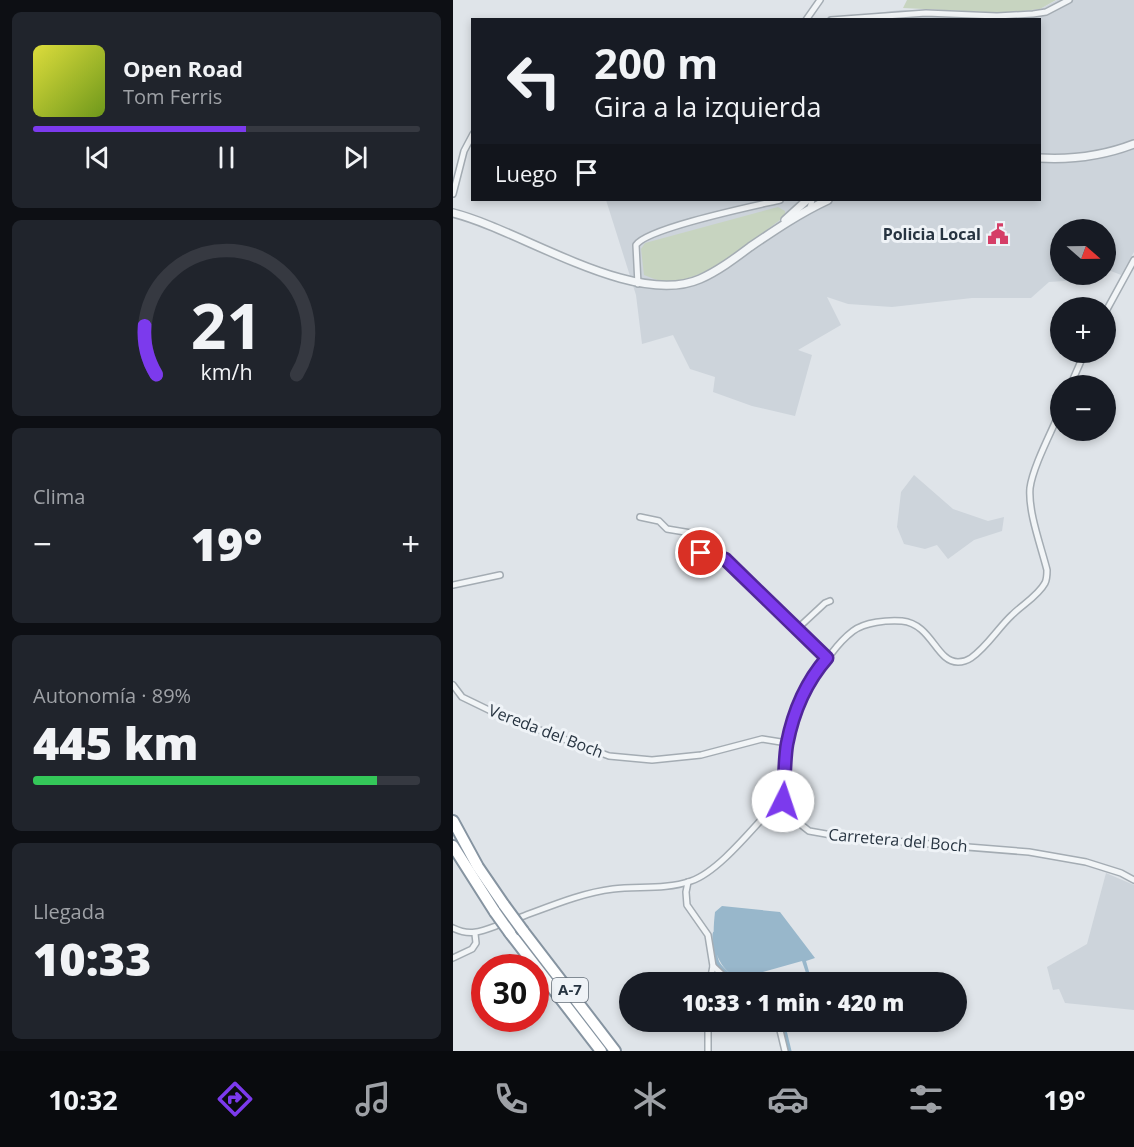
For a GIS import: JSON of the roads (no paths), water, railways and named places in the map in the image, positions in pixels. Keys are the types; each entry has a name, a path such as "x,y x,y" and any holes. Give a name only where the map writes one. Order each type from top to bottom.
{"highway":[{"name":"A-7","path":"453,821 479,867 510,933 601,1051"},
{"name":"A-7","path":"453,846 499,908 523,930 615,1051"}],"street":[{"path":"807,18 820,0"},
{"path":"863,18 926,14 997,18 1046,12 1069,0"},
{"path":"453,194 464,151 471,138"},
{"path":"1041,158 1087,157 1134,144"},
{"path":"638,284 636,244 639,239 660,231 776,201"},
{"path":"777,228 806,201"},
{"path":"810,208 812,201"},
{"path":"453,213 486,223 596,270 638,284 663,287 698,280 717,270 777,228 826,201"},
{"path":"1114,297 1134,260"},
{"path":"786,812 783,801 787,743 800,704 809,683 827,658 853,631 866,625 896,621 913,624 929,636 943,655 959,663 970,659 980,650 1010,616 1044,585 1047,570 1031,505 1030,489 1032,477 1050,435"},
{"path":"640,517 659,521 667,529 703,535 701,553 725,559 827,658"},
{"path":"453,585 500,575"},
{"path":"797,630 830,601"},
{"name":"Vereda del Boch","path":"453,685 462,697 497,714 609,756 652,760 701,755 762,739 787,743"},
{"path":"521,917 585,894 615,889 664,887 688,882 724,860 772,808 780,808 786,812"},
{"name":"Carretera del Boch","path":"786,812 809,831 843,837 1029,852 1086,862 1121,873 1134,880"},
{"path":"688,882 687,905 708,935 712,972"},
{"path":"453,928 475,934 496,926"},
{"path":"453,958 472,948 476,943 475,934"},
{"path":"713,966 719,972"},
{"path":"708,1032 708,1051"},
{"path":"780,1032 785,1051"}],"water":[{"path":"722,906 780,912 815,958 806,961 809,972 806,972 802,961 763,972 728,972 719,958 714,941 715,912"}],"waterway":[{"path":"715,934 715,957 719,967 724,972"},
{"path":"784,1032 789,1051"}],"place":[{"name":"Policia Local","path":"998,234"}]}
